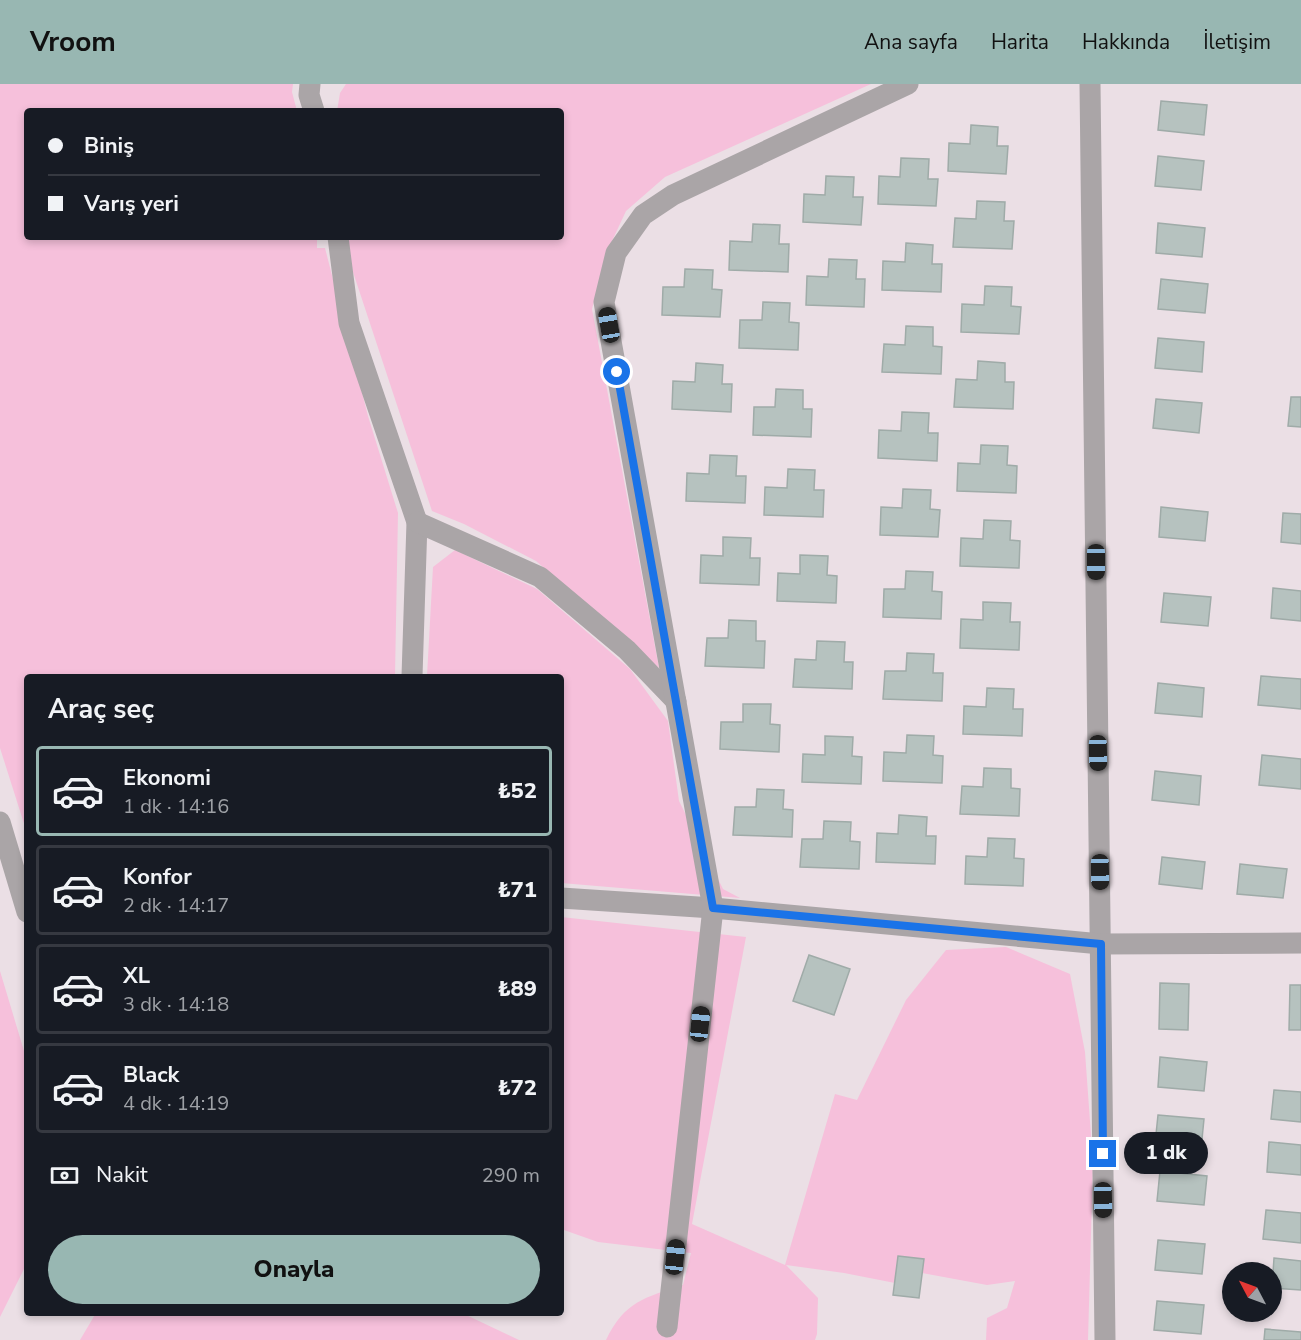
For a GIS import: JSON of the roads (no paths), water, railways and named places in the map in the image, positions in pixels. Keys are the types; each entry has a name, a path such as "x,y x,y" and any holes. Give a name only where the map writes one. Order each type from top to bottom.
{"street":[{"path":"310,84 309,95 313,108"},
{"path":"667,1327 713,908 604,302 616,253 643,215 673,195 908,84"},
{"path":"1090,84 1105,1340"},
{"path":"338,240 349,323 417,522 412,674"},
{"path":"417,522 540,577 627,650 676,701"},
{"path":"0,822 24,902"},
{"path":"564,898 713,908 1101,944 1301,943"}]}
